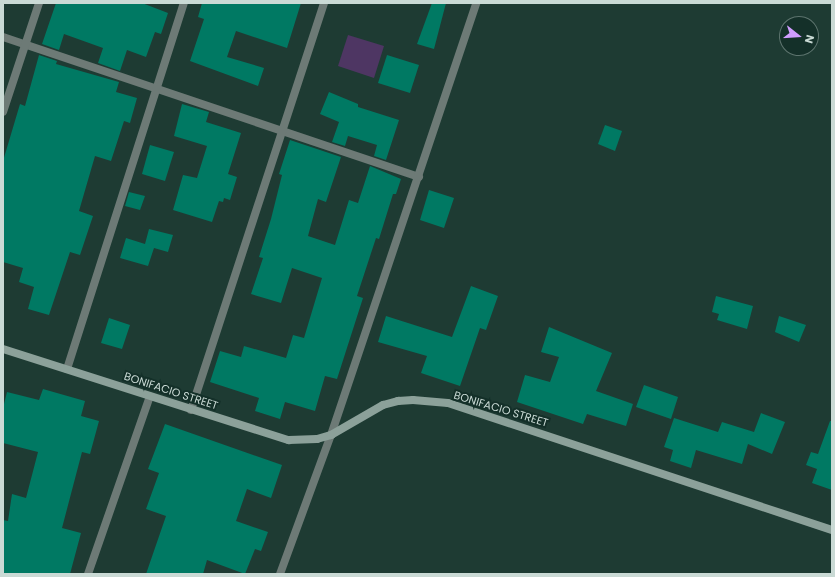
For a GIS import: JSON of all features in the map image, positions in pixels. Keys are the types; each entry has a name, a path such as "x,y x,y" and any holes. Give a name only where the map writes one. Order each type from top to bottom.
{"street":[{"path":"3,112 39,3"},
{"path":"68,369 184,3"},
{"path":"191,410 324,3"},
{"path":"280,574 331,435 419,177 476,3"},
{"path":"3,37 156,89 284,129 419,177"},
{"name":"BONIFACIO STREET","path":"3,349 289,440 317,439 331,435 383,405 413,400 448,403 832,530"},
{"path":"88,574 150,396"}],"shaded area":[{"path":"348,35 384,46 374,78 338,66"}],"building":[{"path":"56,3 142,3 168,13 161,34 155,32 146,57 127,50 120,71 98,63 103,48 64,34 59,50 42,44"},
{"path":"202,3 301,3 287,48 236,31 227,57 264,68 258,86 190,61 204,19 198,17"},
{"path":"432,3 446,3 434,49 417,44"},
{"path":"39,55 57,61 56,64 119,82 116,92 137,98 130,123 124,121 111,161 95,156 79,211 93,216 80,255 70,252 49,315 28,309 34,287 19,282 23,268 3,262 3,161 20,104 25,106"},
{"path":"387,55 419,65 410,93 378,83"},
{"path":"329,92 358,104 358,107 399,120 386,160 374,156 377,145 348,136 345,146 332,142 339,122 320,114"},
{"path":"182,104 209,112 206,122 241,133 228,174 237,177 230,200 224,198 223,202 219,201 212,222 173,210 183,175 197,178 207,146 174,136"},
{"path":"605,125 622,131 615,151 598,144"},
{"path":"290,140 341,157 326,202 318,199 308,236 335,245 349,200 358,203 370,166 401,179 396,194 393,194 379,239 376,238 357,296 363,298 337,379 325,376 315,411 285,402 280,419 255,411 259,398 210,382 220,351 241,357 244,346 286,358 293,335 304,338 322,278 292,268 281,303 251,294 263,258 259,257 271,219 282,175 279,174"},
{"path":"150,145 174,152 165,181 142,174"},
{"path":"429,190 454,198 444,228 420,220"},
{"path":"129,192 145,196 140,210 125,206"},
{"path":"149,229 173,235 168,252 154,248 148,266 120,258 126,238 145,244"},
{"path":"471,286 498,296 486,330 480,328 460,386 421,373 427,356 378,342 386,316 452,337"},
{"path":"716,296 753,306 747,329 717,320 719,314 712,312"},
{"path":"779,316 806,325 799,342 775,332"},
{"path":"109,318 130,325 122,349 101,343"},
{"path":"549,327 612,353 596,391 633,404 626,426 587,414 583,424 517,402 525,375 550,382 559,357 541,352"},
{"path":"644,385 678,397 671,419 636,407"},
{"path":"43,389 85,401 81,416 99,421 90,454 82,452 62,528 81,533 70,574 3,574 3,520 8,521 12,494 26,498 38,452 3,443 3,408 7,392 39,400"},
{"path":"761,413 785,422 772,454 748,444 742,464 696,450 691,468 670,461 673,450 664,447 674,418 718,432 722,422 754,432"},
{"path":"830,421 832,421 832,490 812,483 817,469 806,465 811,452 818,454"},
{"path":"165,424 282,465 271,498 247,489 236,521 268,532 261,551 255,549 245,574 207,560 203,574 146,574 166,516 146,509 159,473 148,469"}]}
